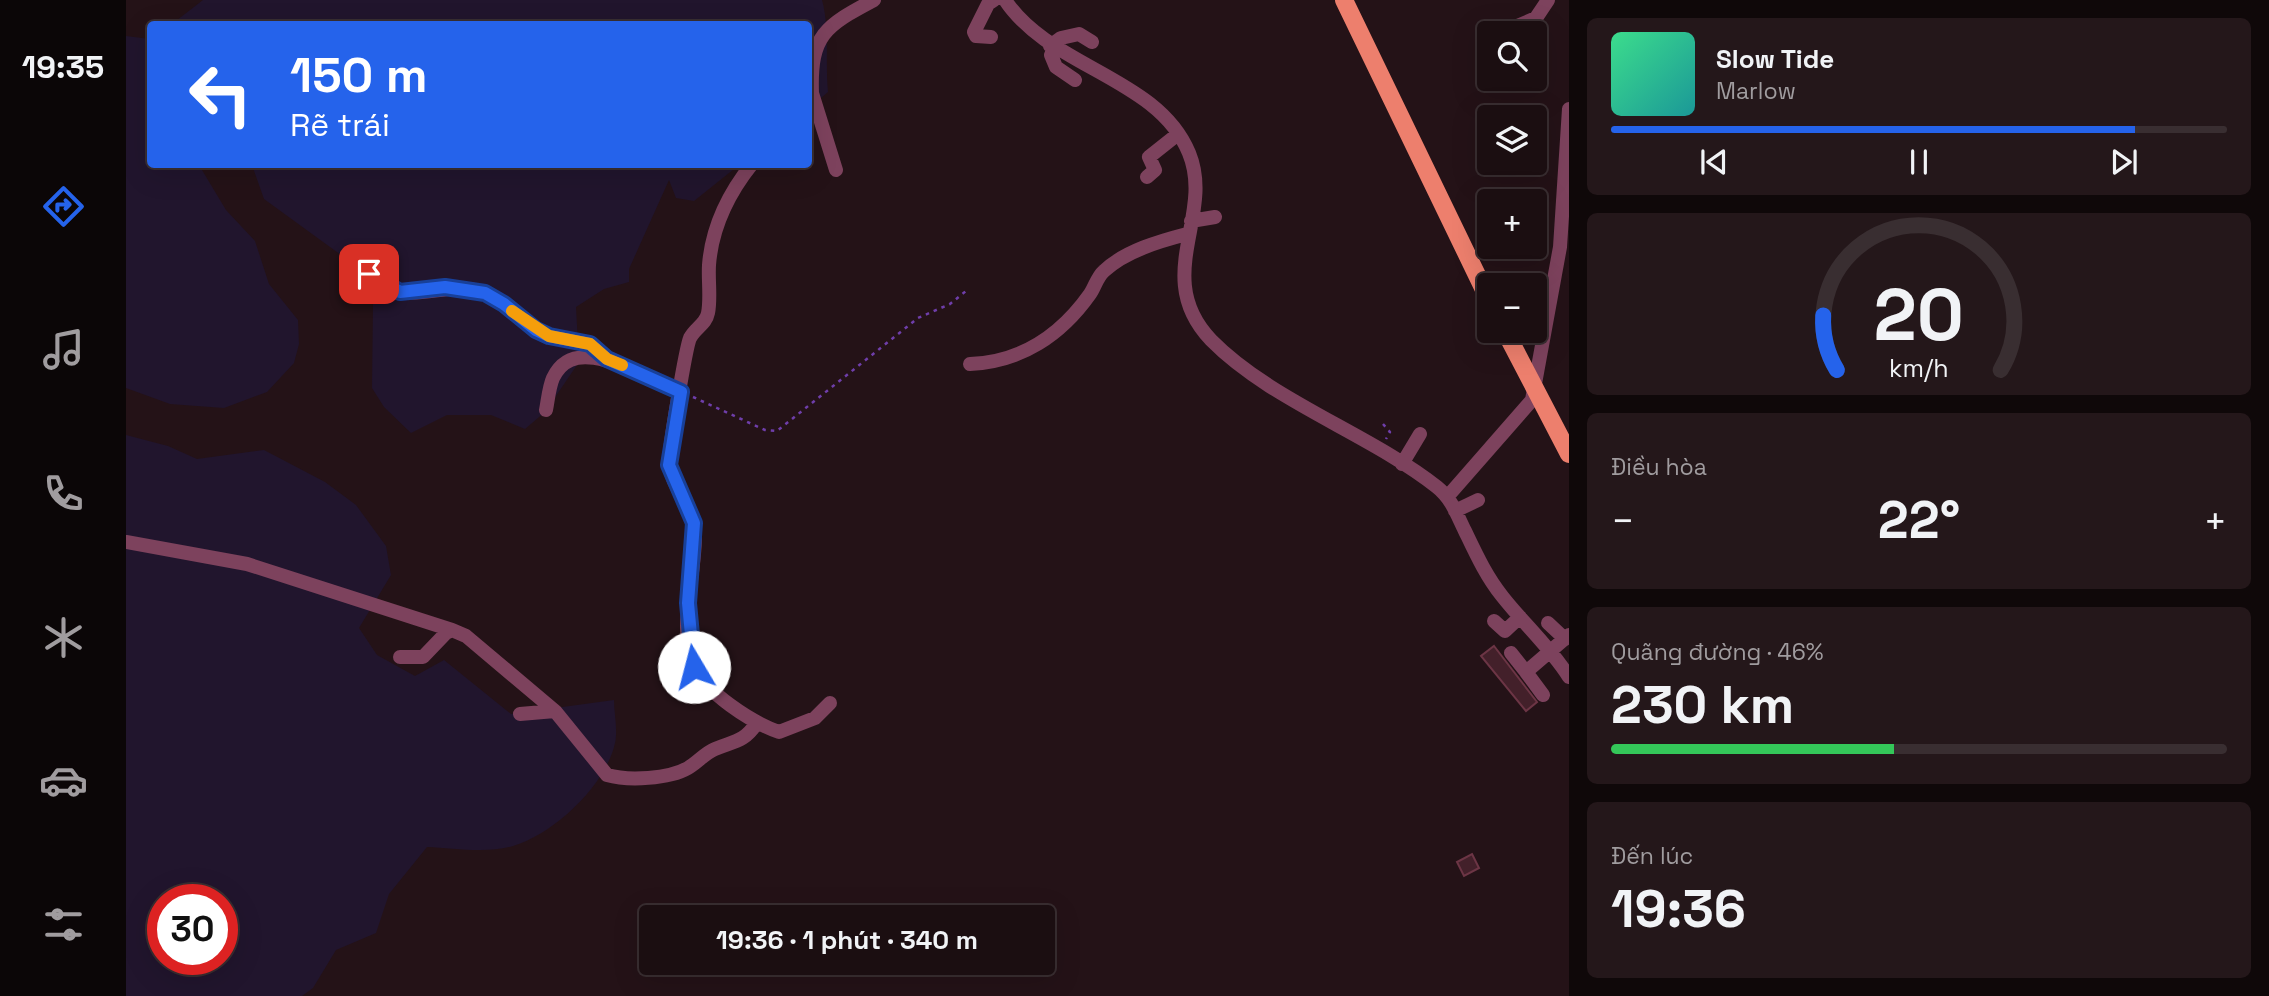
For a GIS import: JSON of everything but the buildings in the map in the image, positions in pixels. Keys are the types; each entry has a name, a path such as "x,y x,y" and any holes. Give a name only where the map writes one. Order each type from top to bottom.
{"main road":[{"path":"1344,0 1477,275"},
{"path":"1511,343 1569,454"}],"street":[{"path":"812,59 817,43 829,29 874,0"},
{"path":"991,37 976,36 974,32 988,4 994,0"},
{"path":"1005,0 1032,32 1134,93 1163,117 1189,152 1195,172 1184,290 1197,323 1211,339 1265,380 1402,464 1448,496 1487,575 1569,677"},
{"path":"1529,21 1536,18 1548,0"},
{"path":"1076,80 1056,66 1051,55 1053,47 1061,38 1079,34 1091,42"},
{"path":"812,101 836,170"},
{"path":"1448,496 1527,408 1534,388 1560,247 1569,109"},
{"path":"1147,177 1155,170 1149,158 1178,134"},
{"path":"749,168 734,187 720,215 709,262 708,317 689,340 669,465 694,523 688,603 691,657 701,677 756,724 783,733 815,718 830,703"},
{"path":"970,364 994,362 1031,349 1049,337 1091,293 1104,271 1116,262 1215,217"},
{"path":"353,263 400,292 445,287 485,293 504,304 536,330 549,336 590,344 607,359 681,392"},
{"path":"546,410 554,377 565,365 576,360 607,359"},
{"path":"1402,464 1420,434"},
{"path":"1455,511 1478,499"},
{"path":"126,542 247,564 452,630 476,643 555,711 599,767 607,775 620,779 674,773 688,768 716,748 743,740 756,724"},
{"path":"1494,621 1505,631 1520,617"},
{"path":"1526,672 1567,637 1548,624"},
{"path":"400,657 423,657 452,630"},
{"path":"1511,653 1542,695"},
{"path":"520,714 555,711"}],"path":[{"path":"681,392 745,422 776,432 918,318 950,304 966,291"},
{"path":"701,677 719,649"}],"shaded area":[{"path":"203,0 822,0 826,22 828,92 812,105 812,21 176,21"},
{"path":"126,36 147,39 147,168 201,168 226,210 255,241 269,284 298,320 299,344 294,363 267,392 224,408 170,404 126,388"},
{"path":"253,168 735,168 694,201 676,198 669,180 629,269 629,282 604,289 576,307 579,362 545,412 525,429 491,415 447,415 411,433 384,407 372,388 373,303 363,271 264,199"},
{"path":"126,435 168,446 197,459 264,450 325,482 356,505 386,546 391,575 359,628 377,655 415,676 444,660 511,714 614,700 616,738 610,759 590,791 576,806 545,831 513,846 481,850 427,847 389,894 376,933 336,950 313,988 302,996 126,996"}],"slow traffic":[{"path":"512,311 536,330 549,336 590,344 607,359 622,365"}],"route":[{"path":"369,274 400,292 445,287 485,293 504,304 536,330 549,336 590,344 607,359 669,389 681,392 669,465 694,523 688,603 694,667"}]}
